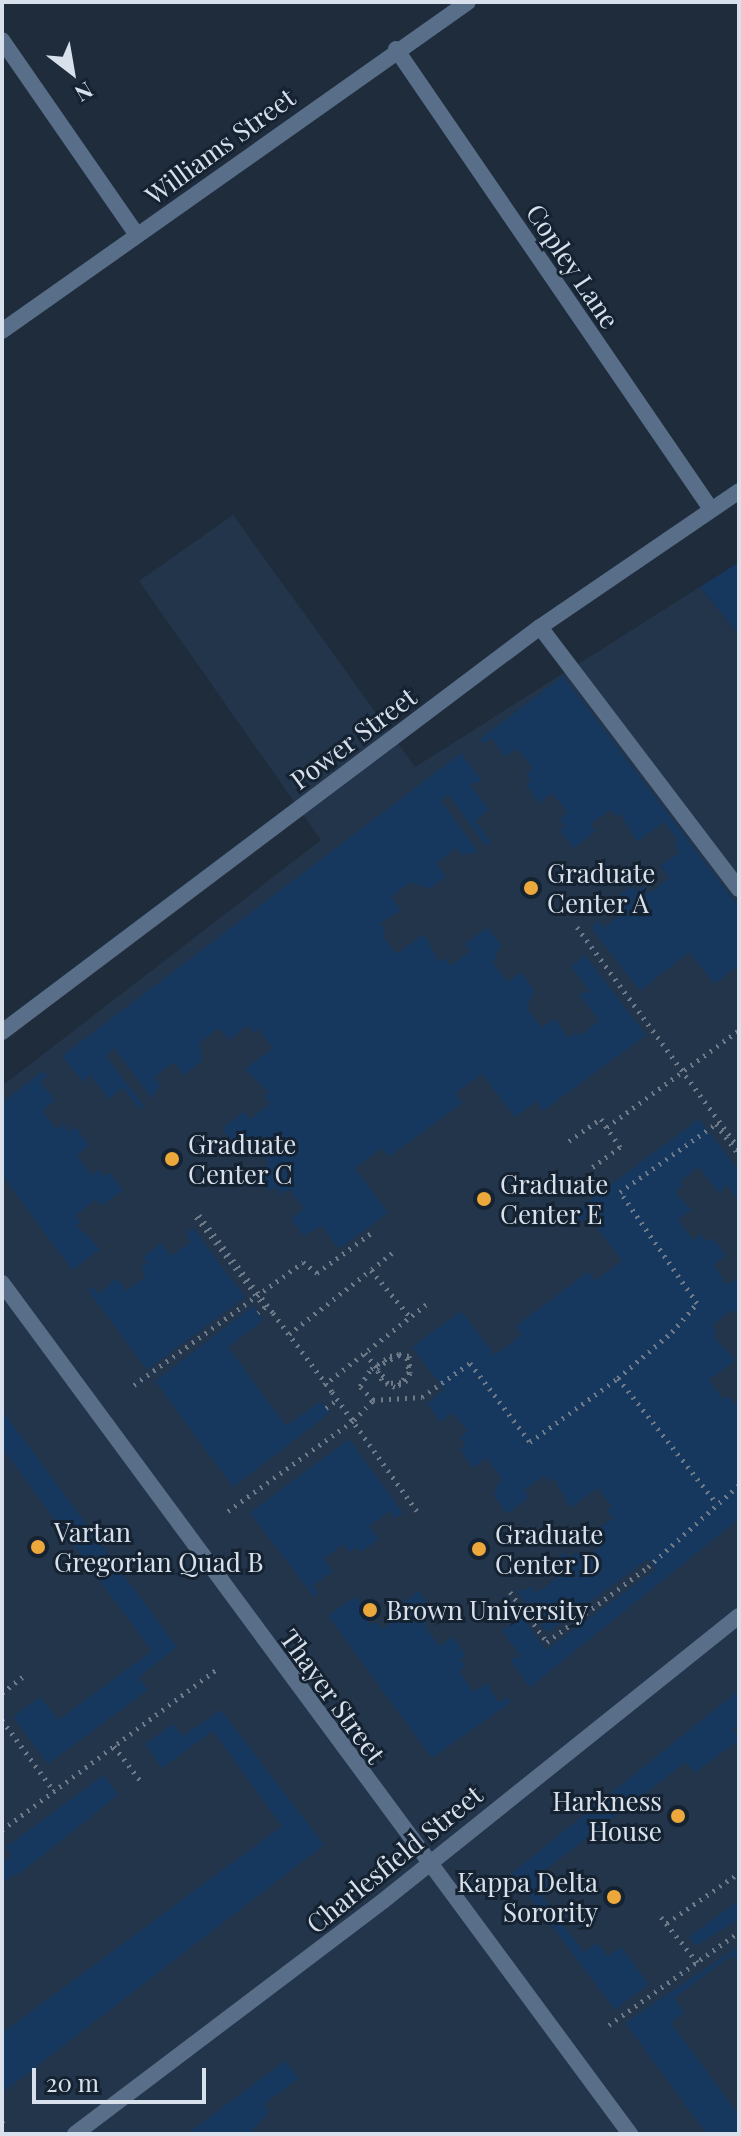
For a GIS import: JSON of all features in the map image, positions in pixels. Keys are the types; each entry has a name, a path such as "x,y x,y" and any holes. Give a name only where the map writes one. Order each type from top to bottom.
{"street":[{"name":"Williams Street","path":"2,331 396,49 468,2"},
{"path":"2,40 137,235"},
{"name":"Copley Lane","path":"396,49 711,509"},
{"name":"Power Street","path":"2,1032 540,627 739,491"},
{"path":"540,627 739,889"},
{"name":"Thayer Street","path":"2,1283 427,1863 630,2134"},
{"name":"Charlesfield Street","path":"75,2134 427,1863 739,1616"}],"path":[{"path":"577,927 739,1148"},
{"path":"607,1127 739,1030"},
{"path":"569,1141 601,1119 620,1147 590,1169"},
{"path":"228,1511 354,1420 373,1400 422,1397 470,1363 530,1442 618,1378 672,1332 697,1303 620,1192 716,1124 739,1155"},
{"path":"258,1313 265,1307 198,1216 289,1334 417,1511"},
{"path":"134,1385 303,1262 317,1273 374,1231"},
{"path":"289,1334 392,1253"},
{"path":"371,1270 410,1317"},
{"path":"324,1385 428,1303"},
{"path":"365,1353 378,1369 388,1383 401,1382 409,1372 407,1358 392,1357 376,1367 382,1380 395,1387 407,1380 410,1373 409,1356 390,1356 371,1369 360,1386 373,1400"},
{"path":"618,1378 717,1504"},
{"path":"326,1408 337,1400"},
{"path":"510,1592 547,1642 648,1567 739,1485"},
{"path":"2,1830 217,1669"},
{"path":"2,1693 24,1676"},
{"path":"2,1720 54,1791"},
{"path":"114,1746 142,1783"},
{"path":"667,1923 739,1873"},
{"path":"661,1917 697,1962"},
{"path":"609,2025 739,1932"},
{"path":"2,2122 6,2128"}],"shaded area":[{"name":"Brown University","path":"233,515 415,767 700,587 739,635 739,2134 2,2134 2,1086 321,840 139,581"},
{"path":"739,562 739,635 700,587"},
{"path":"563,676 739,907 739,965 714,984 689,952 640,991 591,927 599,921 604,928 623,913 614,899 632,886 636,891 643,886 650,894 669,878 660,865 680,853 674,844 678,840 664,822 637,842 620,813 616,816 610,810 590,824 595,832 574,848 560,831 565,826 560,819 568,813 552,793 539,803 526,785 531,781 526,774 533,768 518,749 505,757 492,738 484,744 480,739"},
{"path":"461,753 482,781 470,784 489,810 475,821 491,842 486,846 449,795 440,800 478,852 462,855 456,848 436,863 446,876 429,889 411,882 391,897 401,910 380,923 386,931 382,935 396,954 424,934 439,962 445,958 451,966 470,951 465,944 487,928 501,945 493,963 508,982 521,972 534,990 527,1008 542,1028 555,1018 568,1038 576,1032 580,1036 599,1021 579,994 590,991 571,966 585,955 646,1035 543,1111 536,1101 515,1117 482,1074 455,1093 462,1103 389,1157 382,1148 355,1168 388,1213 339,1249 322,1226 304,1236 291,1219 304,1208 289,1189 281,1195 276,1187 270,1191 257,1173 269,1163 255,1144 247,1149 241,1142 235,1146 222,1128 244,1112 250,1119 270,1104 264,1096 269,1093 245,1069 273,1048 258,1029 254,1033 247,1025 230,1040 219,1028 200,1043 202,1061 184,1075 174,1062 154,1077 160,1085 152,1099 114,1048 106,1056 144,1106 139,1109 123,1088 109,1099 89,1074 84,1083 62,1056"},
{"path":"43,1071 47,1076 40,1082 55,1100 42,1111 57,1130 64,1124 70,1132 76,1127 89,1145 77,1155 91,1175 99,1170 104,1176 110,1173 123,1190 101,1206 96,1199 76,1215 81,1222 77,1226 100,1249 72,1270 2,1175 2,1102"},
{"path":"699,1119 739,1171 739,1201 726,1184 720,1194 699,1167 680,1181 683,1186 675,1192 691,1210 678,1220 693,1240 701,1234 706,1242 712,1238 726,1255 714,1265 727,1285 735,1280 739,1285 739,1315 732,1310 712,1325 717,1332 713,1336 736,1360 709,1380 723,1399 728,1396 735,1404 739,1398 739,1519 530,1687 510,1660 521,1656 502,1631 516,1620 501,1599 506,1595 546,1650 656,1569 648,1559 547,1633 515,1588 523,1591 531,1586 537,1593 557,1578 548,1565 565,1552 569,1558 577,1552 583,1560 602,1545 593,1531 613,1519 607,1510 612,1507 598,1488 570,1508 555,1479 549,1482 544,1476 524,1490 529,1497 507,1514 494,1495 501,1477 486,1458 473,1468 460,1450 466,1446 460,1438 467,1431 453,1413 440,1422 427,1404 444,1389 412,1347 461,1311 495,1355 521,1335 516,1326 588,1272 595,1281 622,1261 589,1217 581,1222 574,1212"},
{"path":"193,1228 245,1297 147,1370 88,1290 92,1286 99,1294 116,1278 127,1291 146,1276 141,1268 147,1263 144,1257 161,1243 171,1256 191,1242 186,1234"},
{"path":"253,1306 263,1320 228,1347 286,1426 321,1401 330,1413 233,1487 155,1381"},
{"path":"2,1410 177,1647 139,1677 148,1690 48,1764 13,1717 40,1697 58,1720 152,1651 2,1448"},
{"path":"349,1439 403,1513 395,1518 390,1511 369,1526 379,1539 361,1552 357,1547 349,1552 343,1544 324,1559 333,1572 313,1585 318,1593 314,1597 250,1513"},
{"path":"419,1591 432,1609 425,1626 439,1646 453,1637 466,1655 460,1659 466,1666 460,1671 473,1692 487,1683 498,1702 507,1697 511,1702 432,1758 328,1616 356,1596 371,1625 377,1622 382,1629 402,1614 397,1606"},
{"path":"739,1690 739,1723 733,1728 739,1740 695,1773 686,1762 544,1871 554,1885 541,1895 584,1952 597,1943 608,1956 621,1947 649,1984 615,2010 512,1873"},
{"path":"221,1710 324,1845 2,2093 2,2033 282,1826 213,1731 162,1768 145,1744 173,1724 183,1736"},
{"path":"104,1775 118,1795 23,1871 2,1882 2,1863 12,1856 6,1847"},
{"path":"739,1900 739,1919 696,1946 689,1937"},
{"path":"739,1946 739,1964 732,1955 674,1998 684,2012 671,2023 739,2115 739,2134 707,2134 625,2023"},
{"path":"285,2061 299,2078 264,2104 269,2112 250,2134 187,2134"}],"place":[{"name":"Graduate Center A","path":"531,888"},
{"name":"Graduate Center C","path":"172,1159"},
{"name":"Graduate Center E","path":"484,1199"},
{"name":"Vartan Gregorian Quad B","path":"38,1547"},
{"name":"Graduate Center D","path":"479,1549"},
{"name":"Brown University","path":"370,1610"},
{"name":"Harkness House","path":"678,1816"},
{"name":"Kappa Delta Sorority","path":"614,1897"}]}
